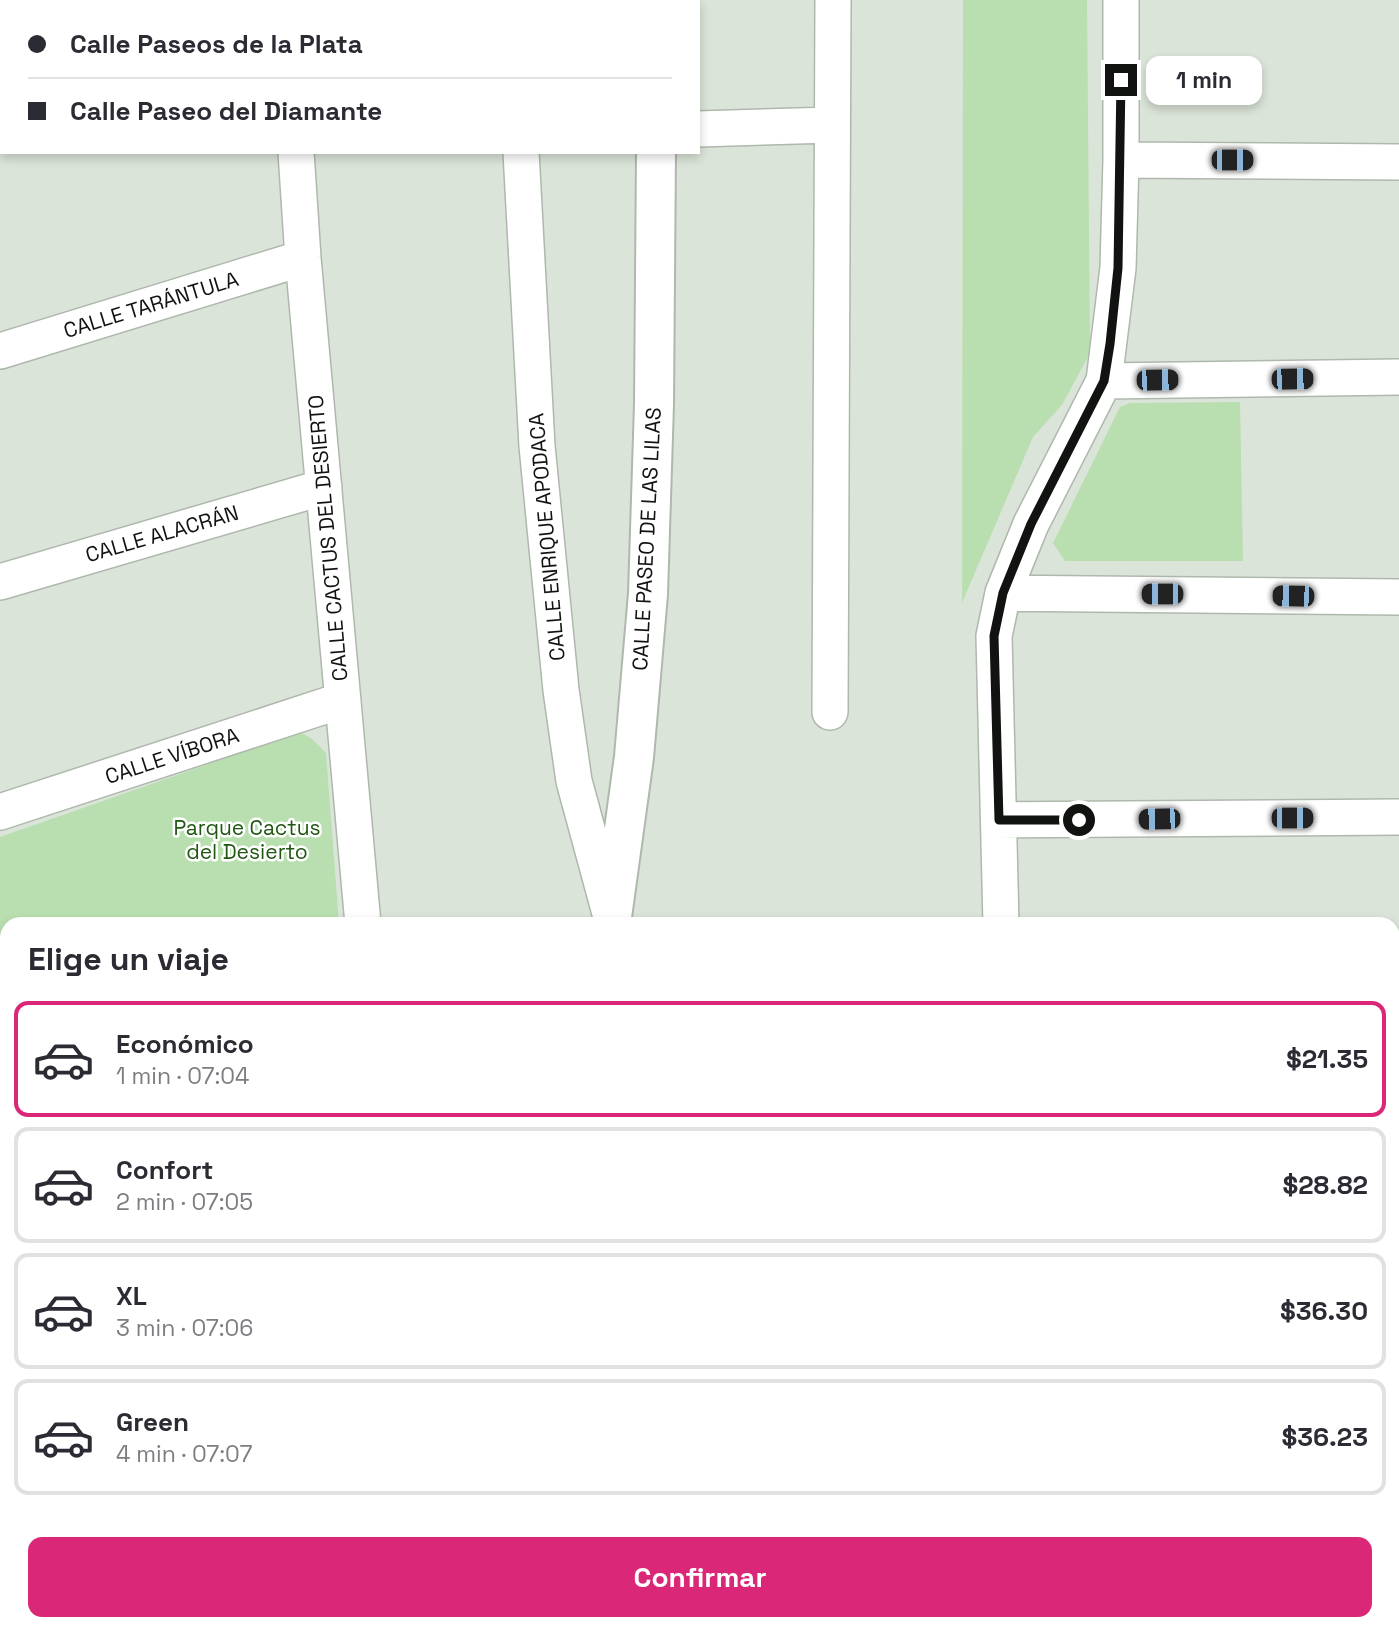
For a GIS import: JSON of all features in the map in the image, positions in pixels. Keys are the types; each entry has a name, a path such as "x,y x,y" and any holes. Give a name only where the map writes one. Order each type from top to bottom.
{"street":[{"path":"830,712 833,0"},
{"path":"1001,917 994,636 1003,593 1031,524 1104,381 1118,268 1121,0"},
{"path":"700,129 832,125"},
{"name":"CALLE CACTUS DEL DESIERTO","path":"296,154 361,917"},
{"name":"CALLE ENRIQUE APODACA","path":"521,154 537,446 561,690 575,781 610,917"},
{"name":"CALLE PASEO DE LAS LILAS","path":"611,917 634,757 648,594 654,404 656,154"},
{"path":"1121,160 1399,162"},
{"name":"CALLE TARÁNTULA","path":"0,351 303,258"},
{"path":"1104,381 1399,377"},
{"name":"CALLE ALACRÁN","path":"0,582 324,487"},
{"path":"1003,593 1399,597"},
{"name":"CALLE VÍBORA","path":"0,812 343,700"},
{"path":"999,820 1399,817"}],"green space":[{"path":"963,0 1087,0 1090,353 1062,405 1033,437 962,603"},
{"path":"1240,402 1243,561 1065,561 1053,543 1120,407 1130,403"},
{"name":"Parque Cactus del Desierto","path":"300,732 326,753 338,917 0,917 0,837"}],"route":[{"path":"1079,820 999,820 994,636 1003,593 1031,524 1104,381 1118,268 1121,80"}]}
